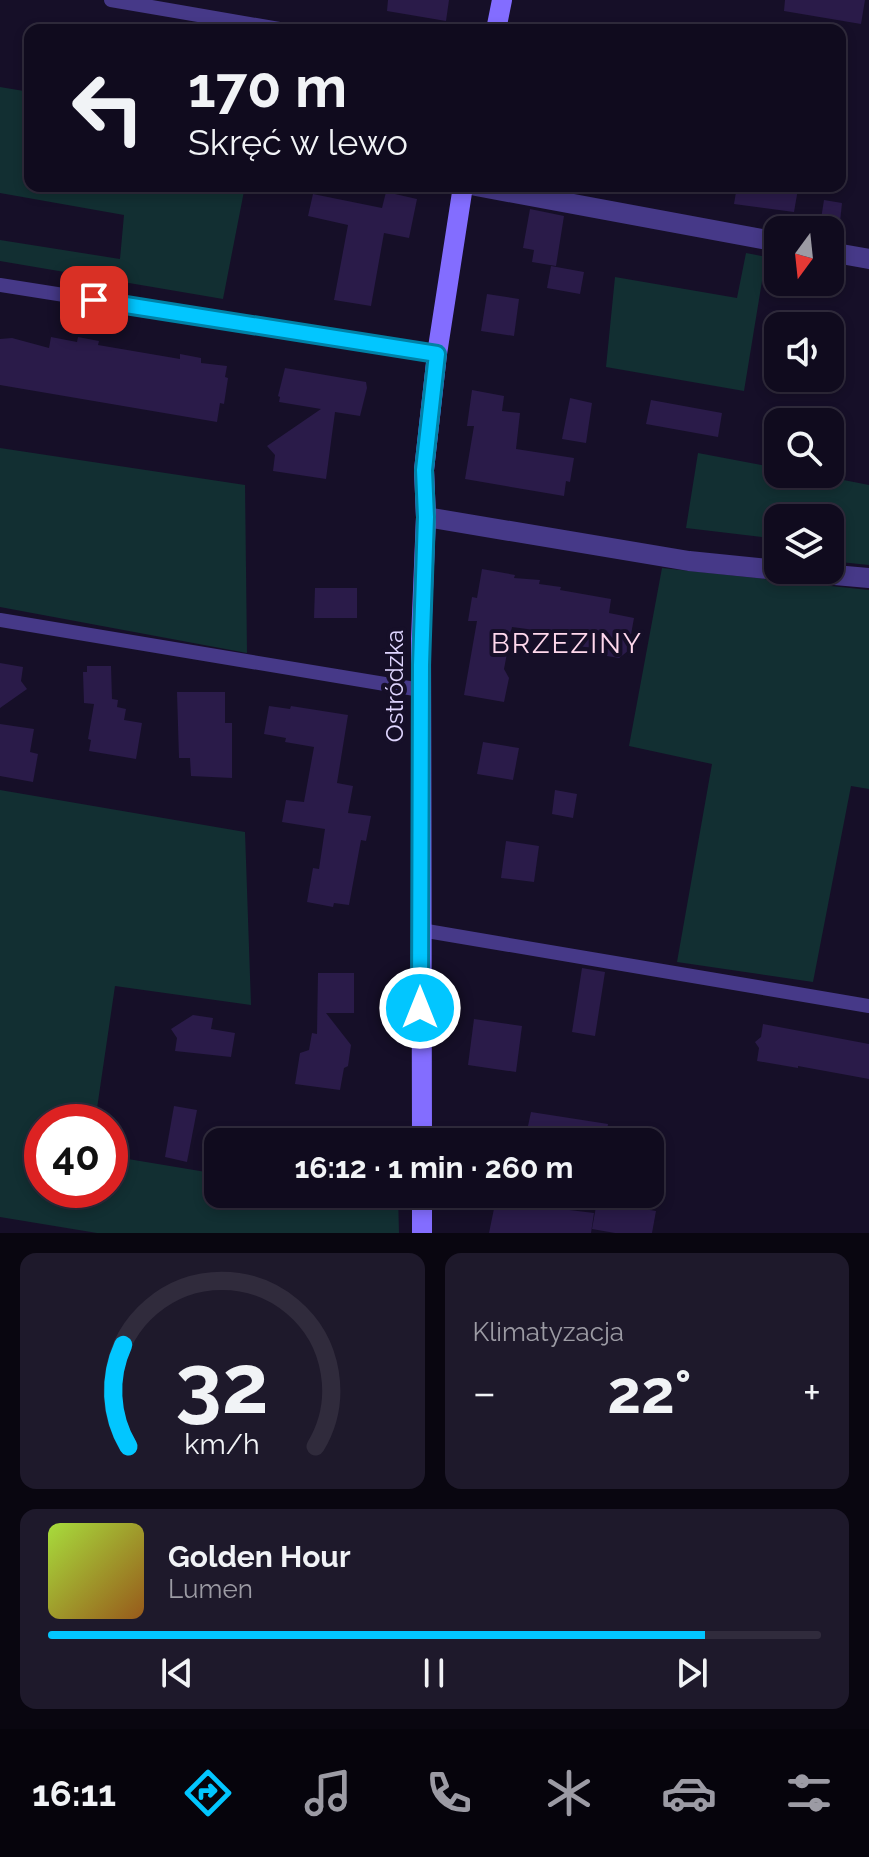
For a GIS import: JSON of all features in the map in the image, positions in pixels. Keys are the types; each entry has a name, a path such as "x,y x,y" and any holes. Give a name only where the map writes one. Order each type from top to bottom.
{"street":[{"path":"497,24 502,0"},
{"name":"Ostródzka","path":"422,1128 424,470 437,354 462,192"},
{"path":"508,192 764,239"},
{"path":"844,255 869,259"},
{"path":"426,517 689,561 764,569"},
{"path":"844,576 869,578"},
{"path":"422,1208 422,1233"}],"lane":[{"path":"111,0 250,24"},
{"path":"0,285 437,354"},
{"path":"0,620 421,690"},
{"path":"421,930 869,1006"}],"green space":[{"path":"0,87 24,91 24,192 244,192 223,299 0,261 0,240 120,259 124,215 0,193"},
{"path":"746,253 764,256 764,274 744,391 606,367 615,277 737,298"},
{"path":"0,448 245,485 247,653 0,607"},
{"path":"698,453 764,465 764,488 844,488 844,480 869,485 869,565 844,562 844,504 764,504 764,537 686,528"},
{"path":"662,568 764,579 764,584 813,584 869,590 869,789 851,786 813,982 677,962 712,764 629,746"},
{"path":"0,790 245,832 251,1005 115,986 98,1104 24,1104 24,1208 128,1208 128,1159 204,1172 204,1208 398,1208 399,1233 97,1233 0,1217"}],"building":[{"path":"388,0 449,0 446,21 387,11"},
{"path":"785,0 865,0 861,24 784,11"},
{"path":"386,192 417,199 409,238 384,233 371,306 334,300 348,225 308,216 313,194 382,208"},
{"path":"736,192 797,192 794,212 734,204"},
{"path":"824,200 842,203 841,216 821,216"},
{"path":"530,209 564,216 556,266 532,262 534,250 523,248"},
{"path":"551,266 584,272 580,294 547,288"},
{"path":"487,294 519,299 514,336 481,331"},
{"path":"51,337 77,342 78,337 99,341 98,345 180,359 180,354 201,358 201,363 227,366 224,404 220,403 217,422 0,385 0,339 12,338 49,348"},
{"path":"285,368 366,382 360,416 335,412 326,479 273,471 275,455 267,446 321,409 279,402"},
{"path":"472,390 504,396 502,411 520,413 516,449 574,458 564,496 465,479 474,426 467,426"},
{"path":"570,398 592,403 586,443 562,439"},
{"path":"651,400 722,413 718,437 646,424"},
{"path":"482,569 515,575 514,578 540,580 539,584 561,587 560,590 611,599 609,613 634,618 628,651 619,658 607,656 604,650 578,646 579,636 512,627 504,669 509,678 504,702 464,695 477,621 468,621 472,597 477,598"},
{"path":"315,588 357,588 357,618 314,618"},
{"path":"0,663 23,667 21,681 27,689 0,708"},
{"path":"87,666 111,666 112,699 118,700 117,707 126,709 124,720 142,723 136,759 89,751 94,704 84,703 83,672 87,672"},
{"path":"177,692 225,692 225,723 232,723 232,778 191,776 190,758 179,758"},
{"path":"269,706 290,709 291,706 348,715 337,783 353,786 348,813 371,816 366,841 361,840 349,905 334,903 333,907 307,902 313,868 319,869 325,829 282,822 286,800 304,802 314,747 285,742 286,738 264,734"},
{"path":"0,724 34,729 30,752 38,754 33,782 0,776"},
{"path":"483,742 519,748 513,780 477,774"},
{"path":"555,790 577,794 573,818 552,814"},
{"path":"506,841 539,846 534,882 501,878"},
{"path":"582,968 605,972 595,1036 572,1032"},
{"path":"318,973 354,973 354,1013 326,1013 351,1045 340,1090 295,1084 300,1053 309,1050 312,1033 317,1034"},
{"path":"193,1015 213,1018 211,1029 235,1033 231,1057 175,1051 177,1038 171,1029"},
{"path":"474,1019 522,1026 516,1072 468,1065"},
{"path":"763,1024 869,1044 869,1079 757,1061 759,1048 755,1042 761,1037"},
{"path":"174,1106 197,1110 187,1162 165,1157"},
{"path":"531,1112 608,1124 607,1128 528,1126"},
{"path":"494,1208 553,1208 594,1213 591,1233 489,1233"},
{"path":"596,1208 656,1211 652,1233 615,1233 592,1229"}],"district":[{"name":"BRZEZINY","path":"567,643"}],"route":[{"path":"94,300 437,354 424,470 420,1008"}]}
